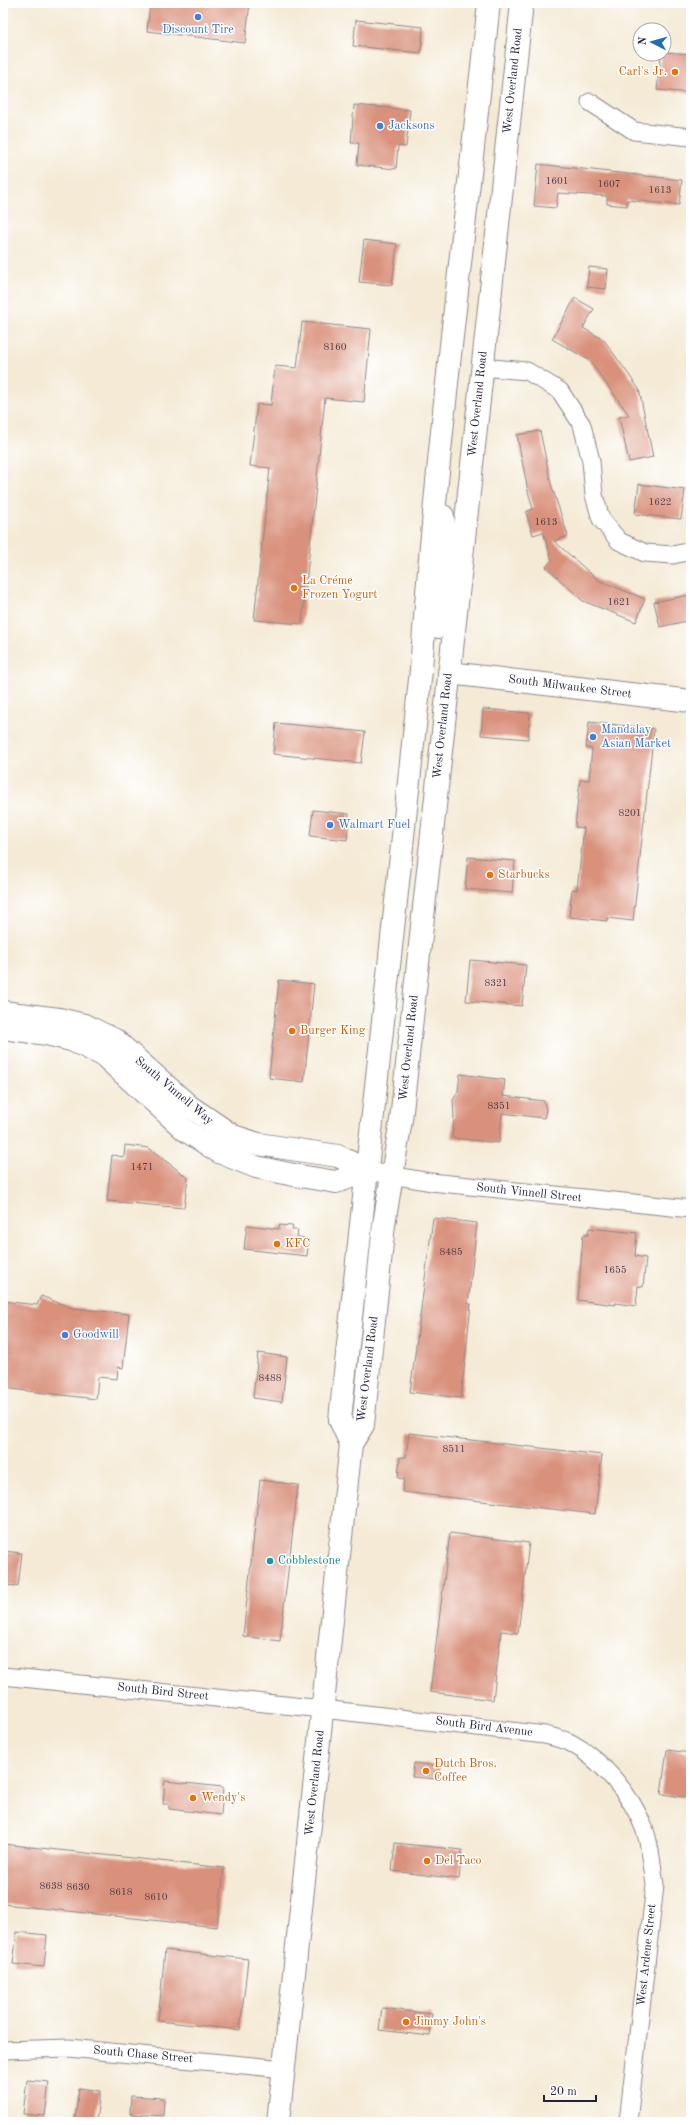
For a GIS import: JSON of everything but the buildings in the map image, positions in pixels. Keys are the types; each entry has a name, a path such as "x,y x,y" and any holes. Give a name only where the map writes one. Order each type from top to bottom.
{"main road":[{"name":"West Overland Road","path":"351,1444 340,1420 421,670 428,573 488,3"},
{"name":"West Overland Road","path":"278,2122 351,1444 363,1425 384,1224 401,1120 522,3"},
{"path":"465,222 479,238 481,245 470,343 473,356 482,367"},
{"path":"445,414 462,423 457,490 463,553"},
{"path":"439,465 447,551 437,651 449,673"},
{"path":"421,670 434,690 424,786 433,825"},
{"name":"South Milwaukee Street","path":"449,673 691,701"},
{"name":"South Vinnell Way","path":"3,1012 59,1019 84,1025 115,1040 188,1106 233,1136 258,1144 338,1156 368,1171"},
{"name":"South Vinnell Way","path":"3,1028 65,1038 103,1055 185,1130 219,1152 256,1167 294,1176 336,1182 368,1171"}],"street":[{"path":"590,102 634,131 691,137"},
{"path":"482,367 527,371 560,391 582,425 591,460 596,501 602,519 619,541 645,553 673,555 691,551"},
{"name":"South Vinnell Street","path":"368,1171 550,1195 691,1209"},
{"name":"South Bird Street","path":"3,1676 323,1709"},
{"name":"South Bird Avenue","path":"323,1709 545,1735 576,1746 601,1765 625,1793"},
{"name":"West Ardene Street","path":"625,1793 644,1828 651,1858 654,1885 628,2122"},
{"name":"South Chase Street","path":"3,2050 69,2048 284,2069"}],"place":[{"name":"Discount Tire","path":"198,17"},
{"name":"Carl's Jr.","path":"675,72"},
{"name":"Jacksons","path":"380,126"},
{"name":"La Créme Frozen Yogurt","path":"294,588"},
{"name":"Mandalay Asian Market","path":"593,737"},
{"name":"Walmart Fuel","path":"330,825"},
{"name":"Starbucks","path":"490,875"},
{"name":"Burger King","path":"292,1031"},
{"name":"KFC","path":"277,1244"},
{"name":"Goodwill","path":"65,1335"},
{"name":"Cobblestone","path":"270,1561"},
{"name":"Dutch Bros. Coffee","path":"426,1771"},
{"name":"Wendy's","path":"193,1798"},
{"name":"Del Taco","path":"427,1861"},
{"name":"Jimmy John's","path":"406,2022"}]}
